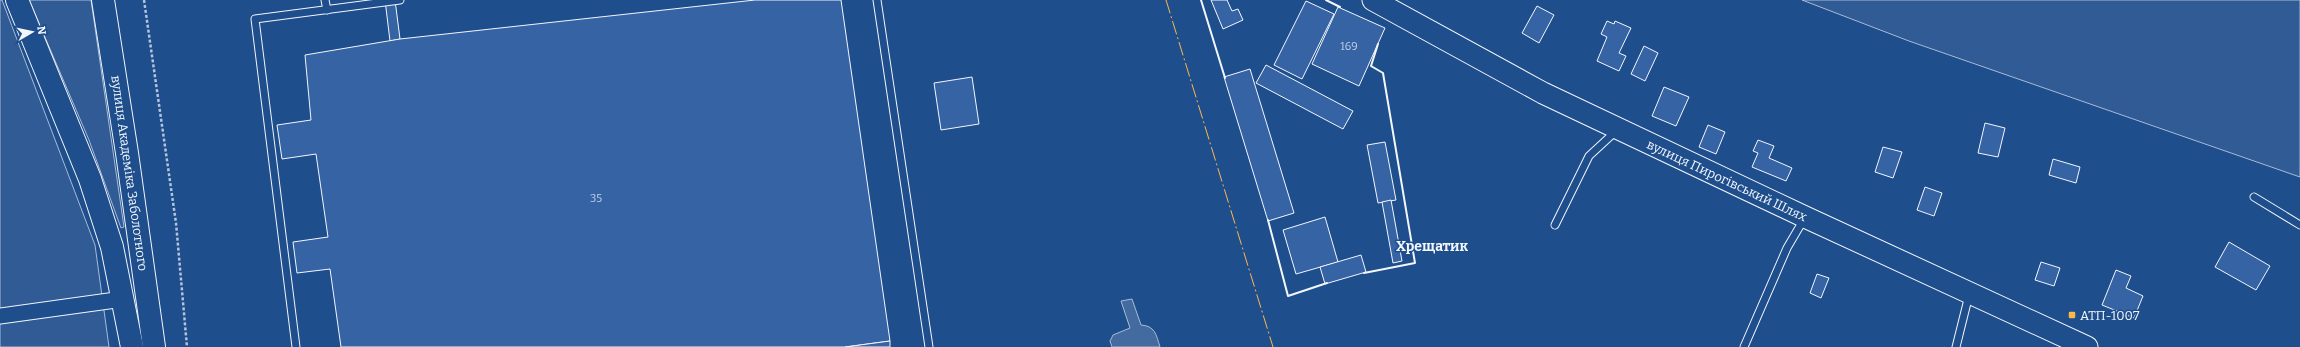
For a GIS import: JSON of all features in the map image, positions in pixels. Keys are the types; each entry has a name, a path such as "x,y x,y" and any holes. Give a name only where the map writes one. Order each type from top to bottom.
{"highway":[{"name":"вулиця Академіка Заболотного","path":"17,0 90,179 112,247 132,347"},
{"name":"вулиця Академіка Заболотного","path":"103,0 128,153 154,347"}],"street":[{"name":"вулиця Пирогівський Шлях","path":"1373,0 1543,92 1805,217 2082,346"},
{"path":"0,316 123,298"}],"lane":[{"path":"325,0 327,10"},
{"path":"296,347 255,19 400,0"},
{"path":"877,0 929,347"},
{"path":"1555,225 1589,156 1618,128"},
{"path":"2254,197 2300,225"},
{"path":"1744,347 1787,248 1805,217"},
{"path":"1956,347 1969,293"}],"path":[{"path":"144,0 176,223 187,347"}],"shaded area":[{"path":"0,0 2,0 95,245 109,347 0,347"},
{"path":"29,0 91,0 124,227 121,228 89,140"},
{"path":"1802,0 2300,0 2300,177 1909,41"},
{"path":"1132,299 1141,325 1152,329 1156,335 1160,347 1112,347 1110,341 1113,335 1130,328 1121,301"}],"building":[{"path":"385,0 395,0 400,39 390,41"},
{"path":"755,0 841,0 890,341 845,347 341,347 330,269 297,273 293,242 328,237 316,154 282,159 277,125 311,120 305,55 400,39"},
{"path":"1211,0 1227,0 1232,11 1238,9 1243,20 1223,29"},
{"path":"1306,1 1334,14 1302,79 1274,65"},
{"path":"1537,6 1554,15 1539,43 1522,33"},
{"path":"1338,7 1385,28 1359,86 1312,64"},
{"path":"1607,21 1614,24 1615,21 1631,28 1619,53 1626,56 1619,71 1597,61 1607,37 1601,34"},
{"path":"1644,46 1658,53 1645,81 1631,74"},
{"path":"1266,65 1353,111 1343,129 1256,83"},
{"path":"1250,69 1294,213 1268,221 1224,77"},
{"path":"972,77 979,124 941,130 934,83"},
{"path":"1664,87 1689,97 1676,126 1652,116"},
{"path":"1985,123 2005,128 1998,157 1978,153"},
{"path":"1708,125 1725,132 1716,154 1699,147"},
{"path":"1758,140 1774,146 1769,158 1792,168 1786,181 1752,167 1758,153 1753,151"},
{"path":"1385,142 1396,200 1378,203 1367,145"},
{"path":"1883,147 1902,152 1893,178 1875,172"},
{"path":"2053,159 2080,167 2076,183 2049,175"},
{"path":"1925,187 1942,193 1934,216 1917,210"},
{"path":"1391,200 1402,261 1393,263 1382,202"},
{"path":"1325,217 1338,262 1296,274 1283,230"},
{"path":"2229,242 2270,266 2256,290 2215,267"},
{"path":"1361,255 1366,272 1325,284 1320,267"},
{"path":"2041,262 2060,268 2054,286 2035,280"},
{"path":"2116,270 2131,276 2126,288 2143,296 2134,318 2102,305"},
{"path":"1817,274 1829,278 1821,298 1810,293"},
{"path":"890,341 890,347 845,347"}],"wall":[{"path":"1201,0 1225,78"},
{"path":"1326,0 1340,7"},
{"path":"1364,273 1415,263 1383,73 1371,66 1378,44"},
{"path":"1268,220 1288,296 1327,283"}],"power":[{"path":"1166,0 1273,347"}],"place":[{"name":"АТП-1007","path":"2072,315"}],"district":[{"name":"Хрещатик","path":"1432,246"}]}
